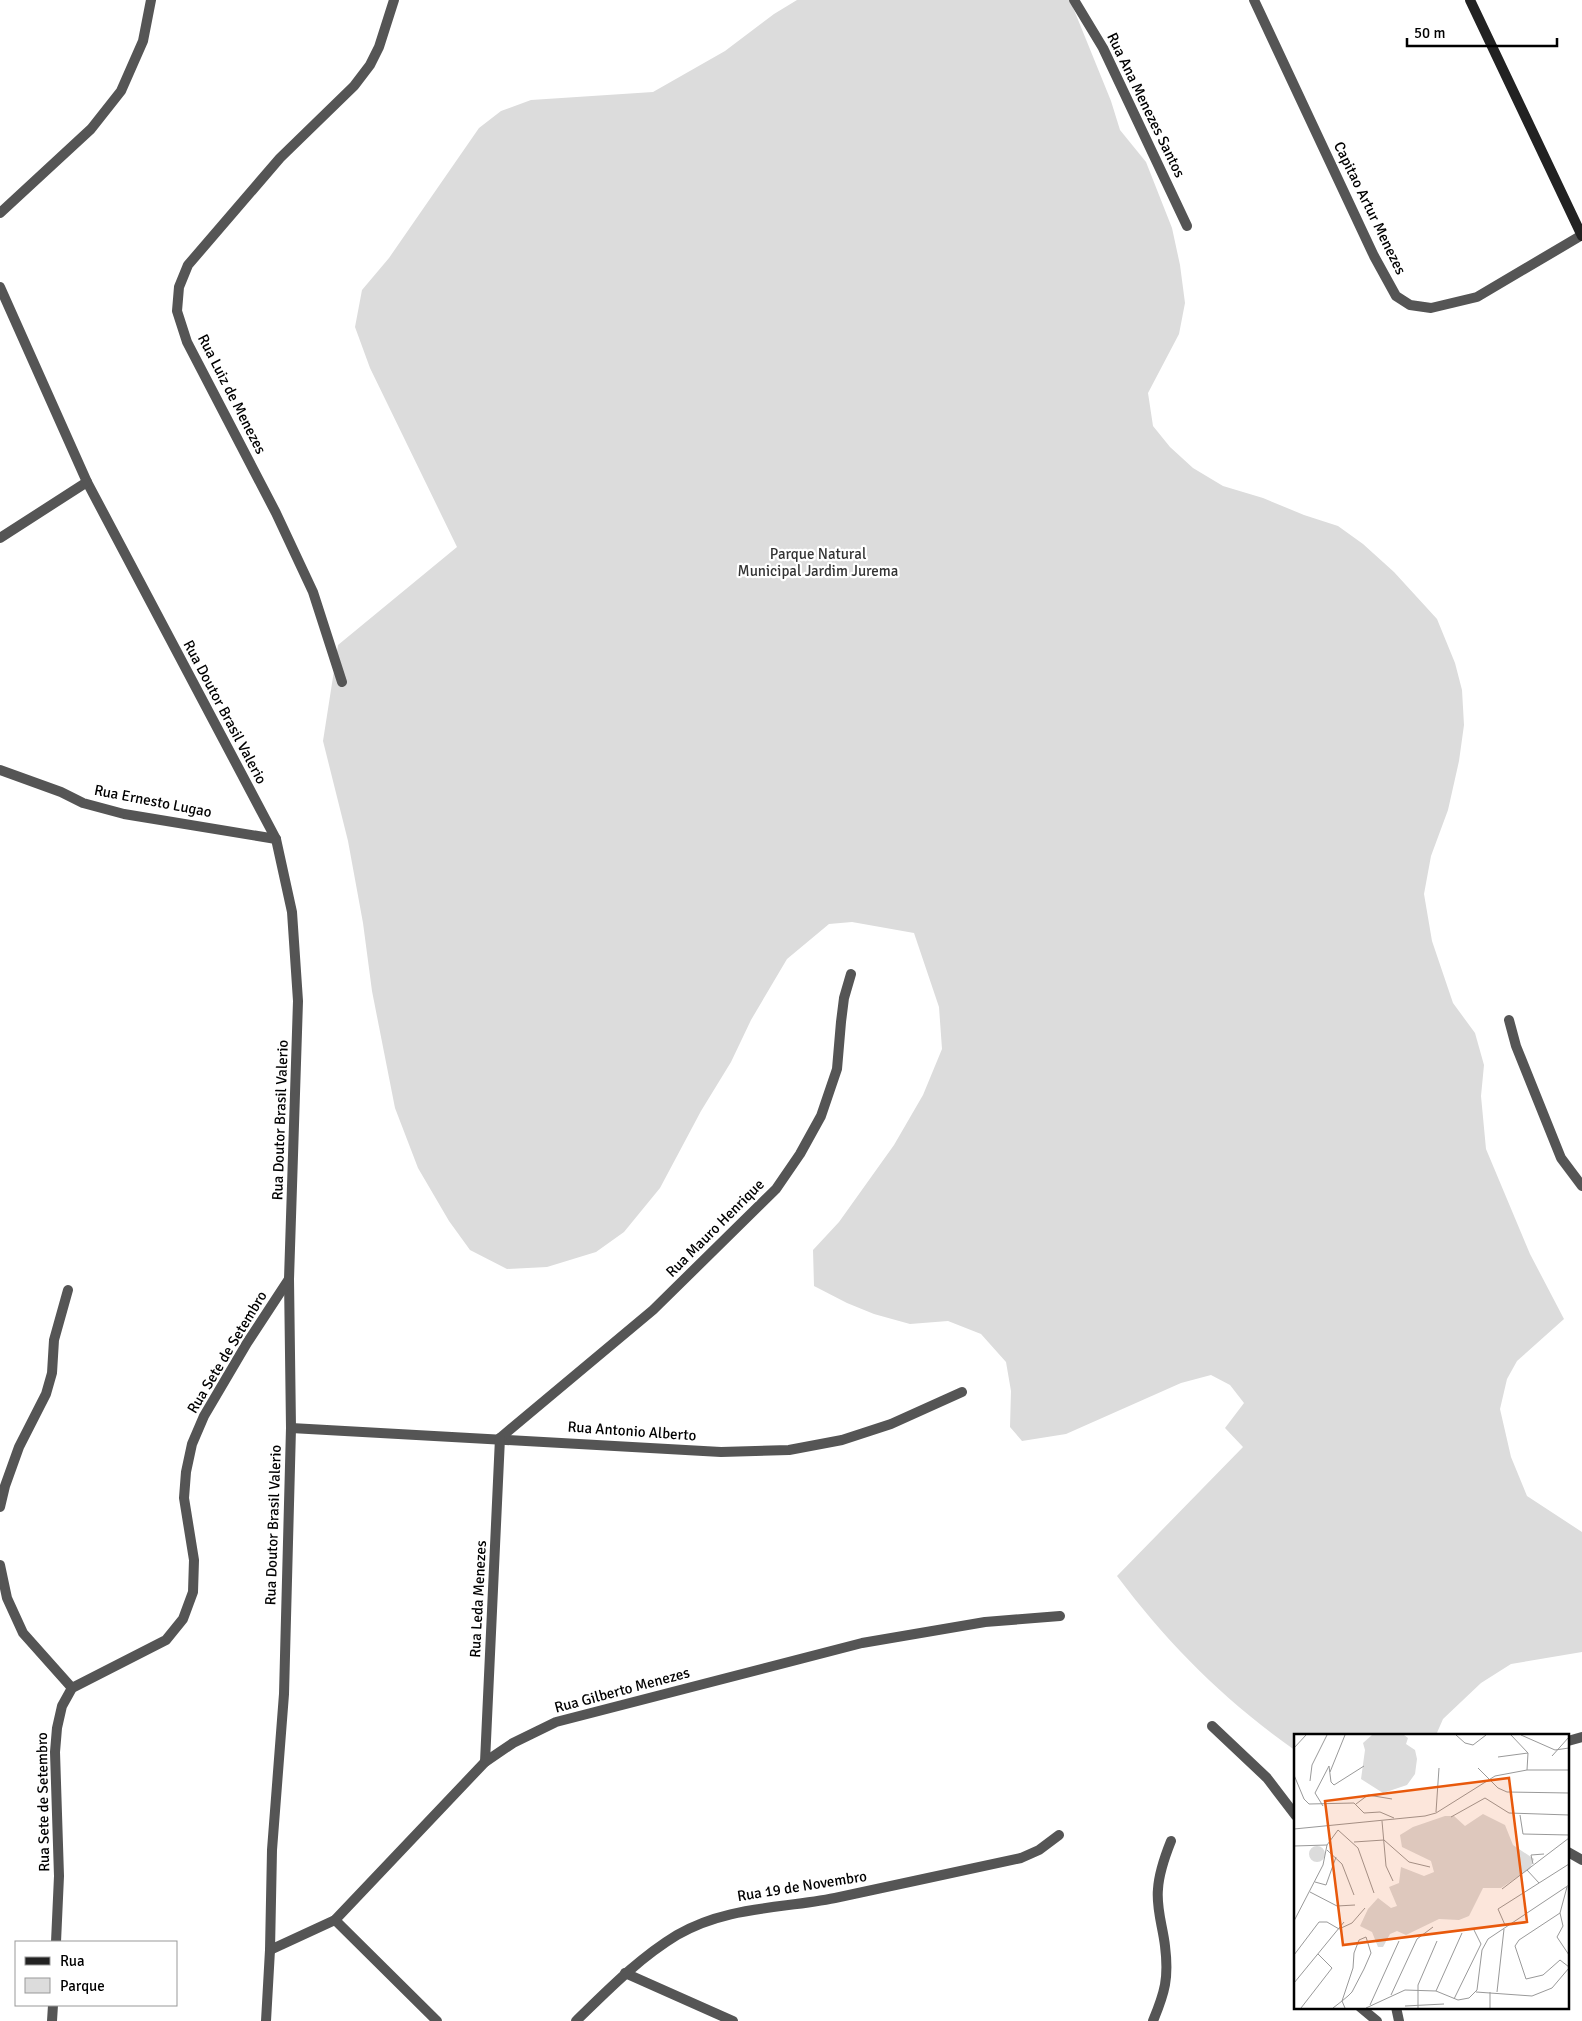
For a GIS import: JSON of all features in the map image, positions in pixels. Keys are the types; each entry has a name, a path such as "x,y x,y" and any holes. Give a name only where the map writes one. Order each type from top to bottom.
{"main road":[{"path":"1470,0 1582,235"}],"street":[{"path":"0,213 91,129 121,91 143,41 151,0"},
{"name":"Rua Luiz de Menezes","path":"342,682 312,592 271,504 187,342 177,311 179,287 188,265 291,146 354,86 370,65 380,47 394,0"},
{"name":"Rua Ana Menezes Santos","path":"1074,0 1103,48 1187,226"},
{"name":"Capitao Artur Menezes","path":"1254,0 1374,256 1396,296 1410,305 1430,308 1477,297 1582,235"},
{"name":"Rua Doutor Brasil Valerio","path":"0,287 87,482 276,839 292,912 298,1002 289,1279 291,1428 284,1694 272,1850 270,1950 266,2021"},
{"path":"0,538 87,482"},
{"name":"Rua Ernesto Lugao","path":"0,770 61,792 83,803 124,814 276,839"},
{"name":"Rua Mauro Henrique","path":"500,1438 653,1310 776,1189 800,1154 821,1116 837,1069 842,1014 851,974"},
{"path":"1509,1020 1516,1046 1561,1158 1582,1186"},
{"name":"Rua Sete de Setembro","path":"56,1941 59,1876 55,1752 57,1728 62,1706 72,1688 166,1640 184,1619 193,1592 194,1560 184,1498 186,1472 192,1444 204,1416 242,1351 289,1279"},
{"path":"0,1507 5,1486 19,1447 46,1394 52,1373 54,1340 68,1290"},
{"name":"Rua Antonio Alberto","path":"291,1428 500,1438 722,1452 789,1450 842,1440 891,1424 962,1392"},
{"name":"Rua Leda Menezes","path":"485,1762 500,1438"},
{"path":"0,1565 7,1598 23,1633 72,1688"},
{"name":"Rua Gilberto Menezes","path":"270,1950 335,1920 485,1762 513,1742 556,1722 862,1643 985,1622 1060,1616"},
{"path":"1212,1726 1267,1778 1294,1813"},
{"name":"Rua 19 de Novembro","path":"576,2021 626,1973 678,1935 728,1913 833,1898 1021,1858 1039,1850 1059,1835"},
{"path":"1154,2021 1165,1992 1166,1952 1159,1919 1158,1890 1162,1867 1170,1841"},
{"path":"1570,1853 1582,1860"},
{"path":"335,1920 437,2021"},
{"path":"626,1973 733,2021"},
{"path":"52,2021 53,2006"},
{"path":"1361,2008 1377,2021"},
{"path":"1396,2008 1399,2021"}],"green space":[{"name":"Parque Natural Municipal Jardim Jurema","path":"797,0 1070,0 1111,101 1120,130 1146,162 1172,228 1180,265 1185,303 1179,334 1148,393 1153,426 1170,447 1193,468 1223,486 1263,498 1304,515 1338,526 1363,544 1394,572 1437,619 1455,663 1462,690 1464,725 1459,761 1448,810 1431,856 1424,894 1432,941 1453,1003 1475,1033 1484,1065 1481,1096 1486,1149 1530,1254 1564,1319 1517,1361 1507,1379 1500,1409 1511,1457 1527,1496 1582,1532 1582,1652 1511,1664 1481,1683 1443,1719 1436,1734 1294,1734 1294,1750 1245,1712 1199,1671 1157,1625 1117,1576 1243,1447 1225,1428 1244,1403 1230,1385 1211,1375 1181,1383 1066,1434 1022,1441 1010,1427 1011,1391 1006,1362 981,1334 948,1321 910,1324 874,1314 814,1286 813,1250 839,1222 894,1145 923,1095 942,1049 939,1007 914,933 852,922 829,924 787,959 751,1020 731,1062 701,1111 660,1188 624,1232 596,1252 547,1267 507,1269 470,1250 449,1221 418,1168 395,1108 372,991 363,923 348,841 323,741 338,645 457,547 370,368 355,327 362,290 389,258 479,128 501,111 531,100 653,92 725,51 774,14"}]}
